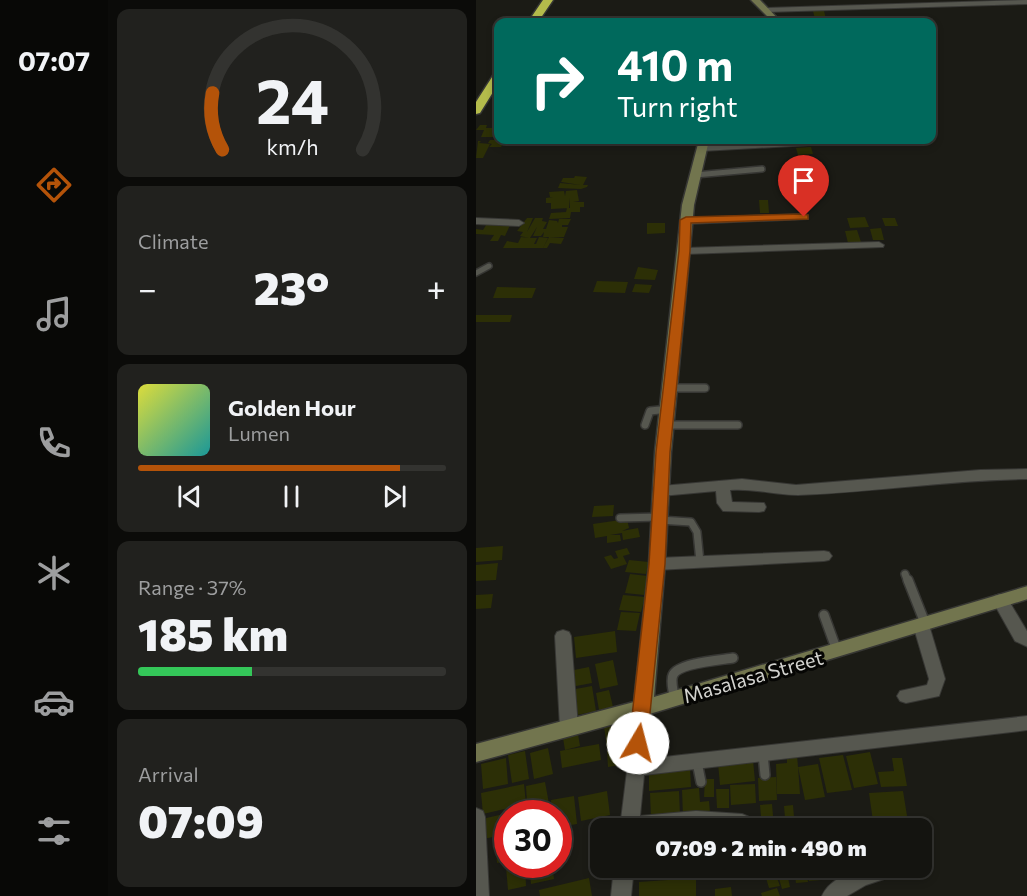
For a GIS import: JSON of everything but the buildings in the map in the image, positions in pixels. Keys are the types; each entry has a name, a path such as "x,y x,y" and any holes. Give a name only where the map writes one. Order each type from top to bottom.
{"highway":[{"path":"536,18 548,0"},
{"path":"476,111 494,88"}],"street":[{"path":"755,0 773,18"},
{"path":"766,10 1028,2"},
{"path":"630,818 657,564 666,425 685,251 686,220 695,175 704,144"},
{"path":"686,220 804,217"},
{"path":"476,221 520,223"},
{"path":"685,251 879,245"},
{"path":"661,491 722,485 753,485 796,490 923,479 1028,474"},
{"path":"722,485 724,503 728,507 759,507"},
{"path":"657,564 824,556"},
{"name":"Masalasa Street","path":"476,753 674,699 1028,592"},
{"path":"1000,600 1021,637 1028,641"},
{"path":"906,696 933,691 936,685 937,679 923,624"},
{"path":"563,636 569,727"},
{"path":"634,768 1028,723"},
{"path":"476,817 479,896"},
{"path":"621,896 623,878"},
{"path":"832,896 857,878"}],"lane":[{"path":"695,175 762,169"},
{"path":"476,273 490,266"},
{"path":"670,388 705,388"},
{"path":"644,425 650,411 669,409"},
{"path":"666,425 738,425"},
{"path":"620,518 691,522 697,532 700,562"},
{"path":"905,574 923,624"},
{"path":"824,615 837,651"},
{"path":"674,699 672,675 675,670 683,666 733,658"},
{"path":"763,754 765,775"},
{"path":"697,762 701,782"}],"route":[{"path":"638,743 657,564 663,452 669,409 676,315 685,251 686,220 804,217"}]}
